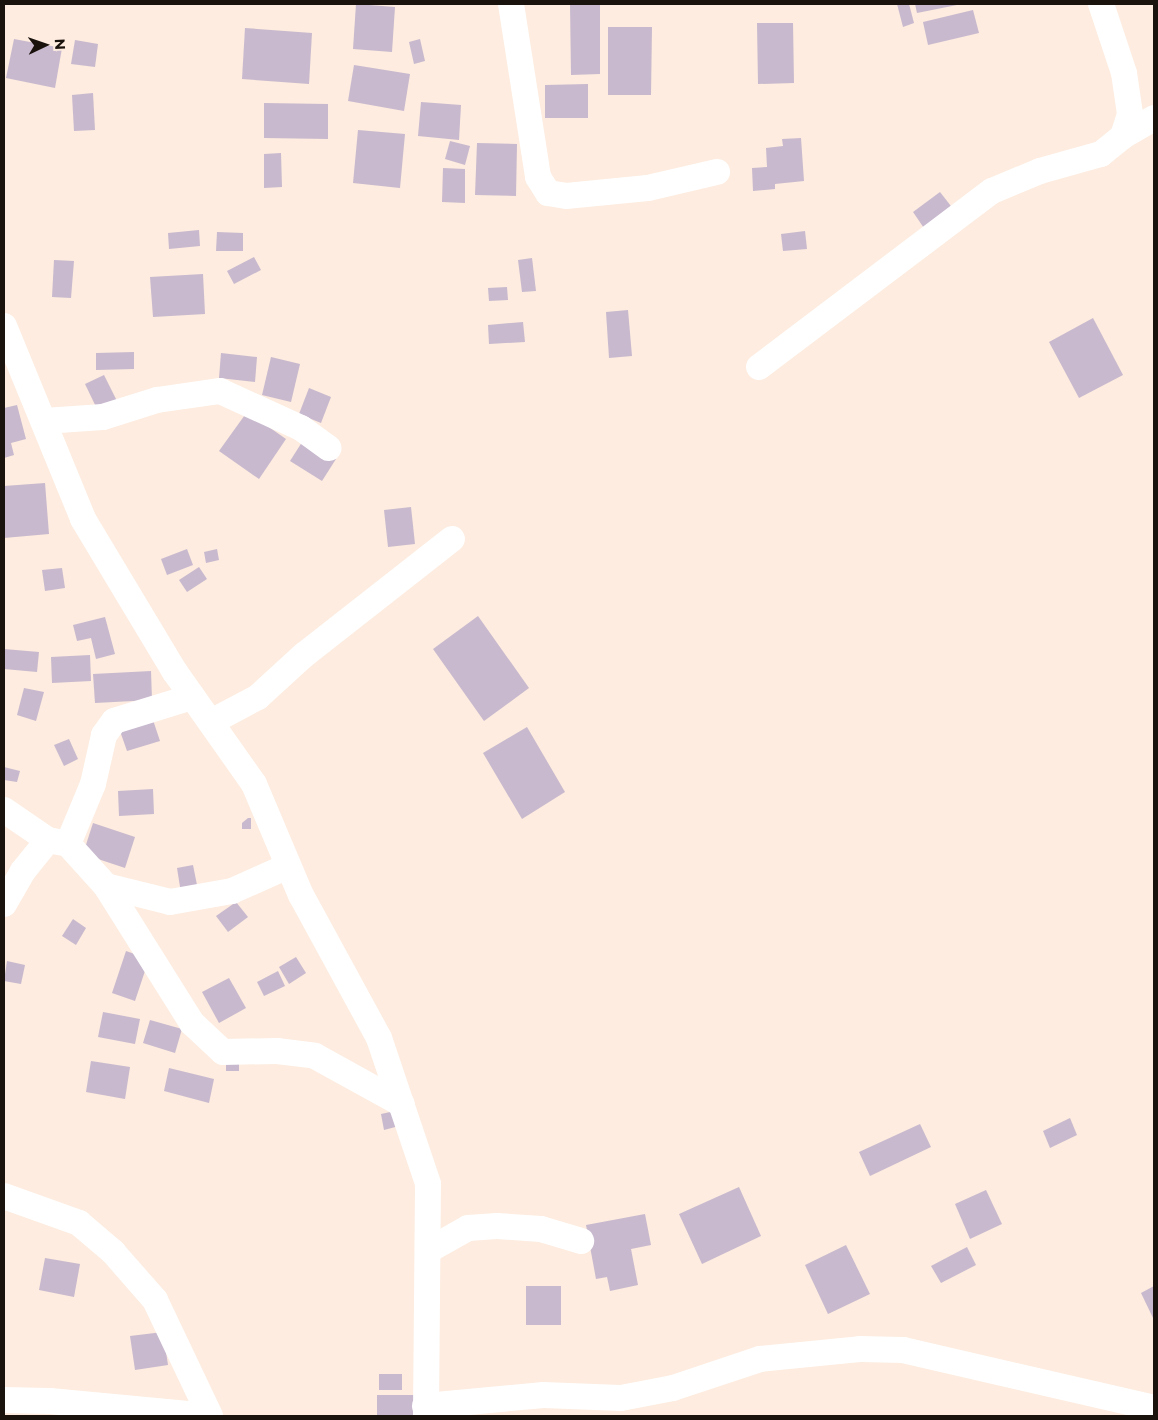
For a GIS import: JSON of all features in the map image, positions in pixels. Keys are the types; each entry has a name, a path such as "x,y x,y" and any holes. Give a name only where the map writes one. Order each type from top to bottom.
{"street":[{"path":"511,4 538,177 548,193 566,196 648,188 717,172"},
{"path":"1101,4 1124,73 1130,114 1123,136"},
{"path":"759,367 992,191 1040,171 1101,154 1123,136 1154,118"},
{"path":"4,326 84,519 192,697 254,784 301,895 379,1038 428,1184 429,1250 426,1411 543,1395 621,1398 672,1388 760,1359 860,1349 903,1350 1154,1408"},
{"path":"44,421 102,417 158,400 220,391 301,428 329,448"},
{"path":"211,722 258,697 304,655 452,539"},
{"path":"4,904 23,871 58,842 93,784 104,736 114,721 192,697"},
{"path":"4,810 58,842 106,886 192,1023 224,1052 276,1051 315,1056 402,1104"},
{"path":"106,886 170,902 232,891 288,866"},
{"path":"4,1196 79,1222 113,1252 155,1300 209,1416"},
{"path":"429,1250 468,1228 497,1226 542,1229 581,1241"},
{"path":"4,1400 50,1401 209,1416"}],"building":[{"path":"356,4 395,7 392,52 353,49"},
{"path":"570,4 600,4 600,74 571,75"},
{"path":"897,4 909,4 914,23 903,27"},
{"path":"915,4 957,4 957,5 917,13"},
{"path":"973,10 979,33 928,45 923,22"},
{"path":"757,23 793,23 794,83 758,84"},
{"path":"608,27 652,27 651,95 608,95"},
{"path":"245,28 312,33 309,84 242,79"},
{"path":"14,39 62,48 55,88 6,78"},
{"path":"420,39 425,61 414,64 409,42"},
{"path":"75,40 98,44 95,67 71,64"},
{"path":"354,65 410,74 404,111 348,101"},
{"path":"588,84 588,118 545,118 545,85"},
{"path":"93,93 95,130 74,131 72,95"},
{"path":"421,102 461,105 459,140 418,136"},
{"path":"264,103 328,104 328,139 264,138"},
{"path":"358,130 405,134 400,188 353,183"},
{"path":"801,138 804,181 775,184 775,189 753,191 752,168 767,167 766,148 783,146 782,139"},
{"path":"450,141 470,146 465,165 445,159"},
{"path":"477,143 517,144 516,196 475,195"},
{"path":"281,153 282,187 264,188 264,154"},
{"path":"443,168 465,169 465,203 442,202"},
{"path":"940,192 954,210 926,231 913,212"},
{"path":"199,230 200,246 169,249 168,233"},
{"path":"805,231 807,249 783,251 781,234"},
{"path":"217,232 243,233 243,251 216,251"},
{"path":"254,257 261,270 234,284 227,271"},
{"path":"532,258 536,291 522,292 518,260"},
{"path":"54,260 74,261 71,298 52,297"},
{"path":"203,274 205,314 153,317 150,277"},
{"path":"507,287 508,300 489,301 488,288"},
{"path":"628,310 632,356 609,358 606,312"},
{"path":"1093,318 1123,375 1079,398 1049,342"},
{"path":"523,322 525,342 489,344 488,325"},
{"path":"134,352 134,369 96,370 96,353"},
{"path":"221,353 257,357 255,382 219,378"},
{"path":"271,357 300,364 291,402 262,395"},
{"path":"104,375 117,401 98,411 85,384"},
{"path":"309,388 331,397 321,423 299,414"},
{"path":"17,405 26,439 11,443 14,455 4,458 4,408"},
{"path":"247,412 286,439 259,479 219,451"},
{"path":"304,439 336,459 322,481 290,461"},
{"path":"45,483 49,534 4,538 4,486"},
{"path":"411,507 415,544 388,547 384,510"},
{"path":"187,549 193,565 167,575 161,559"},
{"path":"217,549 219,560 206,563 204,552"},
{"path":"199,567 207,579 187,592 179,580"},
{"path":"62,568 65,588 45,591 42,570"},
{"path":"478,616 529,688 484,721 433,649"},
{"path":"105,617 115,654 96,659 91,638 77,641 73,625"},
{"path":"4,649 39,652 37,672 4,669"},
{"path":"90,655 91,681 52,683 51,657"},
{"path":"151,671 152,700 95,703 93,674"},
{"path":"24,688 44,692 36,721 17,715"},
{"path":"153,720 160,741 127,751 120,731"},
{"path":"527,727 565,792 522,819 483,753"},
{"path":"69,739 78,759 64,766 54,745"},
{"path":"4,767 20,771 17,782 4,780"},
{"path":"153,789 154,814 119,816 118,791"},
{"path":"251,818 251,829 242,829 242,823"},
{"path":"93,823 135,837 125,868 83,854"},
{"path":"193,865 198,890 181,893 177,868"},
{"path":"236,902 248,917 228,932 216,916"},
{"path":"73,919 86,928 76,945 62,936"},
{"path":"126,951 149,959 135,1001 112,993"},
{"path":"296,957 306,973 289,984 279,967"},
{"path":"7,961 25,965 21,984 4,981"},
{"path":"278,971 285,986 264,996 257,982"},
{"path":"229,978 246,1008 219,1023 202,992"},
{"path":"103,1012 140,1019 135,1044 98,1037"},
{"path":"150,1020 182,1029 175,1053 143,1043"},
{"path":"226,1055 239,1055 239,1071 226,1071"},
{"path":"91,1061 130,1067 125,1099 86,1092"},
{"path":"169,1068 214,1079 209,1103 164,1091"},
{"path":"395,1111 399,1126 384,1130 381,1114"},
{"path":"1070,1118 1077,1135 1050,1148 1043,1131"},
{"path":"920,1124 931,1147 870,1176 859,1152"},
{"path":"739,1187 761,1236 702,1264 679,1214"},
{"path":"986,1190 1002,1224 970,1239 955,1204"},
{"path":"645,1214 651,1245 631,1249 638,1285 610,1291 607,1277 596,1279 586,1225"},
{"path":"846,1245 870,1294 828,1314 805,1265"},
{"path":"967,1247 976,1265 941,1283 931,1266"},
{"path":"45,1258 80,1264 74,1297 39,1290"},
{"path":"526,1286 561,1286 561,1325 526,1325"},
{"path":"1154,1286 1154,1320 1141,1293"},
{"path":"163,1332 168,1365 135,1370 130,1336"},
{"path":"379,1374 402,1374 402,1390 379,1390"},
{"path":"377,1395 414,1395 414,1416 377,1416"}]}
